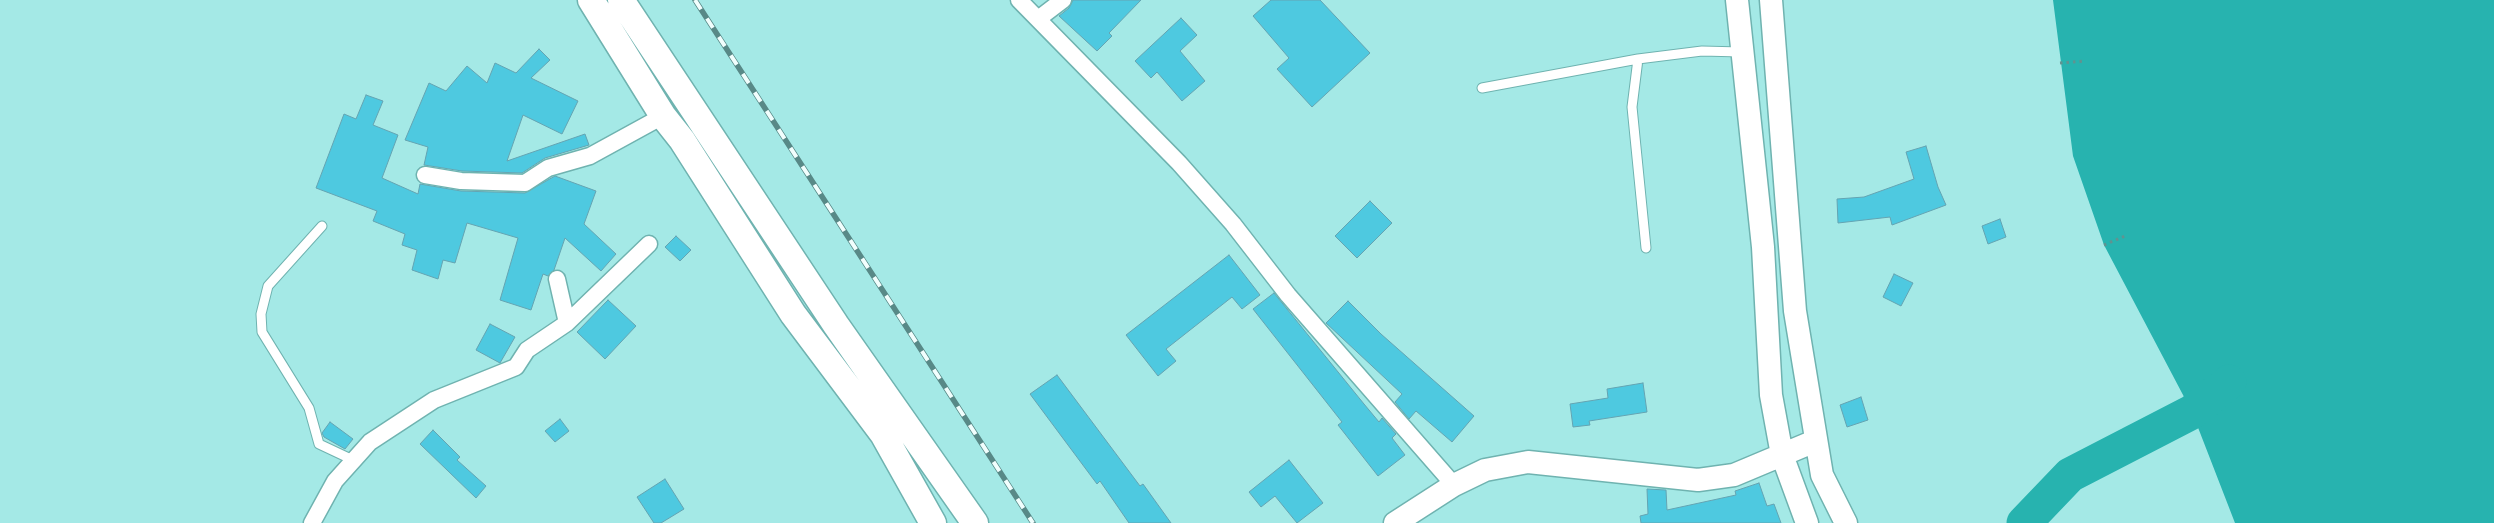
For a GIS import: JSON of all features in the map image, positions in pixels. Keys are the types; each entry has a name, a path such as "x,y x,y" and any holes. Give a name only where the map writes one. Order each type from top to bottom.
{"main road":[{"path":"591,0 663,116 682,140 793,314 884,434 933,523"},
{"path":"621,0 836,325 975,523"},
{"path":"1737,0 1763,247 1771,394 1782,455 1807,523"},
{"path":"1771,0 1795,311 1822,475 1846,523"},
{"path":"1394,523 1454,484 1485,470 1528,462 1698,480 1734,475 1815,441"}],"street":[{"path":"1019,0 1067,52 1179,163 1233,224 1288,295 1454,484"},
{"path":"1038,19 1063,0"},
{"path":"425,175 461,181 525,183 548,168 590,156 663,116"},
{"path":"312,523 335,480 370,442 434,400 516,367 527,350 567,323 649,244"},
{"path":"557,279 567,323"}],"lane":[{"path":"1482,88 1638,59 1702,51 1741,52"},
{"path":"1638,59 1632,107 1646,248"},
{"path":"322,226 268,286 261,314 262,332 308,408 320,444 353,460"}],"path":[{"path":"2060,63 2084,61"},
{"path":"2104,245 2124,236"}],"water":[{"path":"2053,0 2494,0 2494,523 2235,523 2192,412 2104,245 2073,156"}],"building":[{"path":"1073,0 1141,0 1109,33 1112,36 1097,51 1059,16 1069,8"},
{"path":"1271,0 1320,0 1370,53 1312,107 1277,69 1289,58 1253,16"},
{"path":"1181,18 1197,35 1180,51 1205,81 1182,101 1157,72 1151,78 1135,61"},
{"path":"539,49 550,60 531,78 578,101 562,134 523,115 507,161 585,134 589,145 545,158 522,173 462,171 424,165 428,147 405,140 429,83 446,91 467,66 487,83 495,63 516,73"},
{"path":"366,95 383,101 373,125 398,135 382,178 418,194 420,184 461,191 525,193 555,176 596,191 584,224 616,254 601,271 565,238 554,270 548,276 543,274 531,310 500,300 518,238 467,223 455,263 443,260 438,279 412,270 417,250 402,245 405,234 373,221 377,211 316,188 344,114 356,119"},
{"path":"1926,146 1938,187 1946,205 1892,225 1890,217 1838,223 1837,199 1864,197 1914,179 1906,152"},
{"path":"1370,201 1392,223 1357,258 1335,236"},
{"path":"2000,219 2006,237 1988,244 1982,226"},
{"path":"676,236 691,250 680,261 665,247"},
{"path":"1229,255 1260,295 1242,309 1232,297 1166,349 1176,361 1158,376 1126,335"},
{"path":"1894,274 1913,283 1901,306 1883,297"},
{"path":"1274,293 1379,422 1382,418 1396,434 1392,438 1405,455 1378,476 1338,425 1342,422 1253,309"},
{"path":"608,300 636,326 605,359 577,332"},
{"path":"1348,301 1381,334 1474,416 1452,442 1416,411 1409,419 1395,402 1402,394 1326,323"},
{"path":"490,324 515,337 500,363 476,350"},
{"path":"1057,375 1140,486 1143,484 1171,523 1129,523 1100,481 1097,484 1030,394"},
{"path":"1643,383 1647,412 1589,421 1590,425 1573,427 1570,404 1608,398 1607,389"},
{"path":"1861,397 1868,420 1847,427 1840,405"},
{"path":"560,419 569,431 555,442 545,431"},
{"path":"330,422 353,439 345,449 324,437 322,433"},
{"path":"433,430 460,457 457,460 486,486 476,498 420,444"},
{"path":"1289,460 1323,503 1297,523 1275,496 1261,507 1249,492"},
{"path":"665,479 684,509 661,523 654,523 637,497"},
{"path":"1759,483 1767,506 1774,504 1781,523 1641,523 1640,516 1648,514 1647,489 1666,490 1667,510 1736,495 1735,491"}],"waterway":[{"path":"2024,523 2070,475 2192,412 2229,382"}],"railway":[{"path":"695,0 1033,523"}]}
